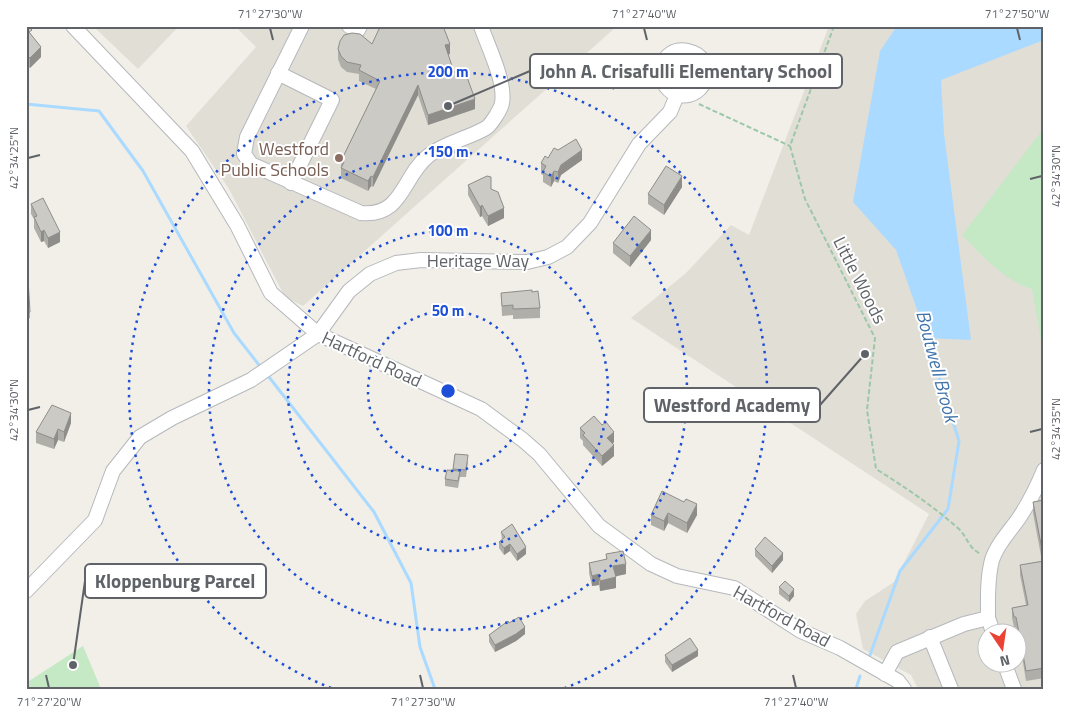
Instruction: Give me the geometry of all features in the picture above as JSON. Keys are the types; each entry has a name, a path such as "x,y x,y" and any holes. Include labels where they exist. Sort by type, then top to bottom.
{"street":[{"name":"Hartford Road","path":"73,26 192,152 237,225 270,293 318,334 481,409 539,454 573,499 599,526 651,564 677,576 734,588 801,631 840,648 898,681 904,689"},
{"path":"302,26 247,137 244,154 251,164 361,213 372,214 391,205 403,192 415,170 437,149 488,127 502,104 502,86 481,26"},
{"path":"349,26 358,30 360,26"},
{"path":"278,73 332,100 297,185"},
{"name":"Heritage Way","path":"26,592 95,520 113,471 140,437 172,418 251,380 318,334 349,291 370,274 382,268 396,263 421,260 516,264 538,260 567,247 590,223 639,144 670,112 679,96"},
{"path":"989,622 988,586 992,559 1003,538 1019,518 1038,486 1044,470"},
{"path":"885,674 897,652 930,636 988,618"},
{"path":"930,636 951,689"},
{"path":"1008,672 1014,689"}],"path":[{"path":"679,96 790,146 834,26"},
{"name":"Little Woods","path":"790,146 805,199 875,338 867,410 876,469 922,499 961,530 972,550 992,559"}],"shaded area":[{"path":"93,26 179,26 138,69"},
{"name":"Westford Public Schools","path":"235,26 617,26 303,306 285,297 229,189 186,126 256,47"},
{"path":"829,26 1044,26 1044,689 918,689 911,675 863,649 856,614 865,601 894,582 929,514 631,318 686,273 731,225 749,235"}],"green space":[{"path":"1044,128 1044,358 1032,289 1012,280 986,259 962,235"},
{"path":"83,646 101,689 26,689 26,683"}],"water":[{"path":"897,26 1044,26 1044,40 941,80 944,134 971,340 927,338 896,250 853,202 880,51"}],"building":[{"path":"26,26 32,30 29,32 41,47 30,58 26,55"},
{"path":"387,26 443,26 450,44 445,45 454,72 464,69 475,99 428,115 418,85 373,177 371,176 368,181 341,168 344,162 341,161 380,81 359,70 361,65 347,62 341,56 338,49 344,35 360,34 372,44 379,29"},
{"path":"630,53 638,64 613,83 602,68 613,61 615,64"},
{"path":"576,139 582,150 561,165 558,172 554,171 551,177 543,172 546,166 541,163 545,156 548,158 554,148 558,150"},
{"path":"666,166 682,176 664,205 648,194"},
{"path":"487,176 491,177 491,189 498,192 504,208 488,216 482,205 480,207 468,185"},
{"path":"43,198 60,232 48,238 44,230 41,232 34,217 37,216 31,204"},
{"path":"634,216 651,230 630,256 613,243"},
{"path":"26,279 28,279 30,312 26,312"},
{"path":"532,290 532,292 538,291 540,308 513,309 513,305 502,306 501,293"},
{"path":"52,405 71,413 64,432 58,429 54,439 36,432"},
{"path":"594,416 602,425 606,422 614,432 607,438 614,445 602,456 583,435 585,433 580,428"},
{"path":"455,454 468,455 466,470 453,469"},
{"path":"447,470 460,471 458,481 445,479"},
{"path":"662,491 684,502 686,499 697,504 687,523 668,513 664,521 651,515"},
{"path":"1044,500 1044,560 1033,502"},
{"path":"512,524 526,547 517,554 510,544 504,548 499,542 505,537 501,532"},
{"path":"765,537 783,553 772,566 755,549"},
{"path":"623,551 626,564 613,566 616,577 600,581 599,574 592,576 589,563 607,559 606,554"},
{"path":"1044,561 1044,668 1028,671 1028,622 1017,622 1012,608 1028,605 1020,565"},
{"path":"785,581 794,589 789,596 779,587"},
{"path":"519,617 525,627 495,645 489,635 508,621 509,623"},
{"path":"690,638 698,650 672,665 665,655"}],"waterway":[{"path":"26,104 99,111 143,171 234,333 259,365"},
{"name":"Boutwell Brook","path":"870,655 900,571 948,509 959,441 926,335"},
{"path":"269,377 374,512 411,583 420,647 435,689"},
{"name":"Boutwell Brook","path":"856,689 860,676"}],"place":[{"name":"John A. Crisafulli Elementary School","path":"448,106"},
{"name":"Westford Public Schools","path":"339,158"},
{"name":"Westford Academy","path":"865,354"},
{"name":"Kloppenburg Parcel","path":"73,665"}]}
